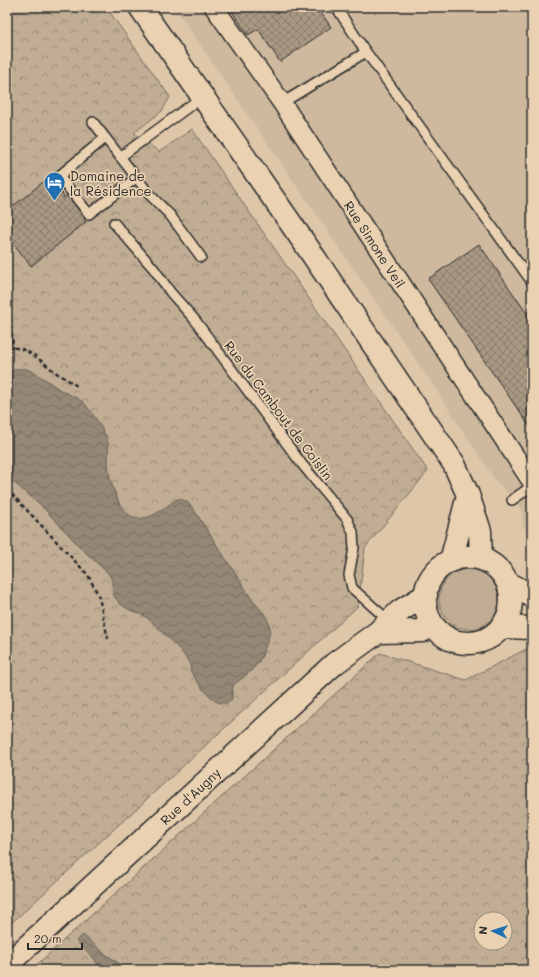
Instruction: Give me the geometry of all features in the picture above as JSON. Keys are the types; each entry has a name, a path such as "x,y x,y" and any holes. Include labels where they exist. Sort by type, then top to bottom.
{"main road":[{"path":"140,7 308,248 454,464 468,495 480,531 481,559"},
{"path":"451,561 468,495"},
{"path":"468,557 481,559 492,564 502,572 508,583 512,596 511,608 506,622 498,633 485,641 471,644 456,642 444,636 433,626 427,613 425,600 427,586 434,574 443,565 455,559 468,557"},
{"path":"508,583 532,596"},
{"name":"Rue d'Augny","path":"7,965 334,664 383,627 400,611 426,595"},
{"path":"383,627 422,631 433,626"},
{"path":"502,627 532,628"}],"street":[{"name":"Rue Simone Veil","path":"214,7 282,103 532,482"}],"lane":[{"path":"336,7 366,52 532,282"},
{"path":"282,103 366,52"},
{"path":"120,157 202,97"},
{"path":"93,122 150,195 170,215 201,258"},
{"path":"106,138 59,176 89,214 136,178"},
{"name":"Rue du Cambout de Coislin","path":"114,223 154,269 171,293 195,320 301,463 347,519 353,532 354,548 349,575 352,588 383,627"},
{"path":"512,500 532,486"}],"path":[{"path":"7,306 10,314 13,348"},
{"path":"7,348 22,349 31,353 58,374 77,386"},
{"path":"7,489 88,575 99,597 108,639"}],"shaded area":[{"path":"174,7 532,7 532,539 523,526 521,509 495,480 435,388"}],"green space":[{"path":"7,7 106,7 170,97 162,111 134,133 159,152 192,129 428,471 365,548 358,606 7,927 7,477 40,504 82,549 109,574 112,580 112,585 128,609 145,616 182,652 190,664 191,672 231,701 233,685 253,669 262,656 265,615 253,601 194,510 176,500 151,517 142,519 132,517 120,505 110,480 108,444 102,429 62,391 43,378 8,374 7,376"},
{"path":"463,569 475,569 486,574 494,582 499,593 497,611 486,624 475,629 463,629 452,624 444,616 439,605 439,593 444,582 452,574"},
{"path":"532,646 532,970 31,970 380,653 466,680"}],"water":[{"path":"15,369 26,369 31,371 58,389 85,404 106,438 108,445 108,468 115,496 126,513 137,518 148,517 180,499 190,505 253,601 265,615 270,626 270,631 264,650 258,662 233,685 231,701 221,703 215,701 202,688 191,672 190,664 182,652 145,616 120,604 114,596 112,580 109,574 82,549 40,504 7,477 7,376"},
{"path":"83,935 126,970 101,970 93,957 76,941"}],"building":[{"path":"229,7 317,7 331,27 280,62 258,29 248,35"},
{"path":"52,175 64,198 67,195 84,217 86,222 31,266 7,235 7,211"},
{"path":"479,244 532,321 532,430 428,279"}],"place":[{"name":"Domaine de la Résidence","path":"54,202"}]}
